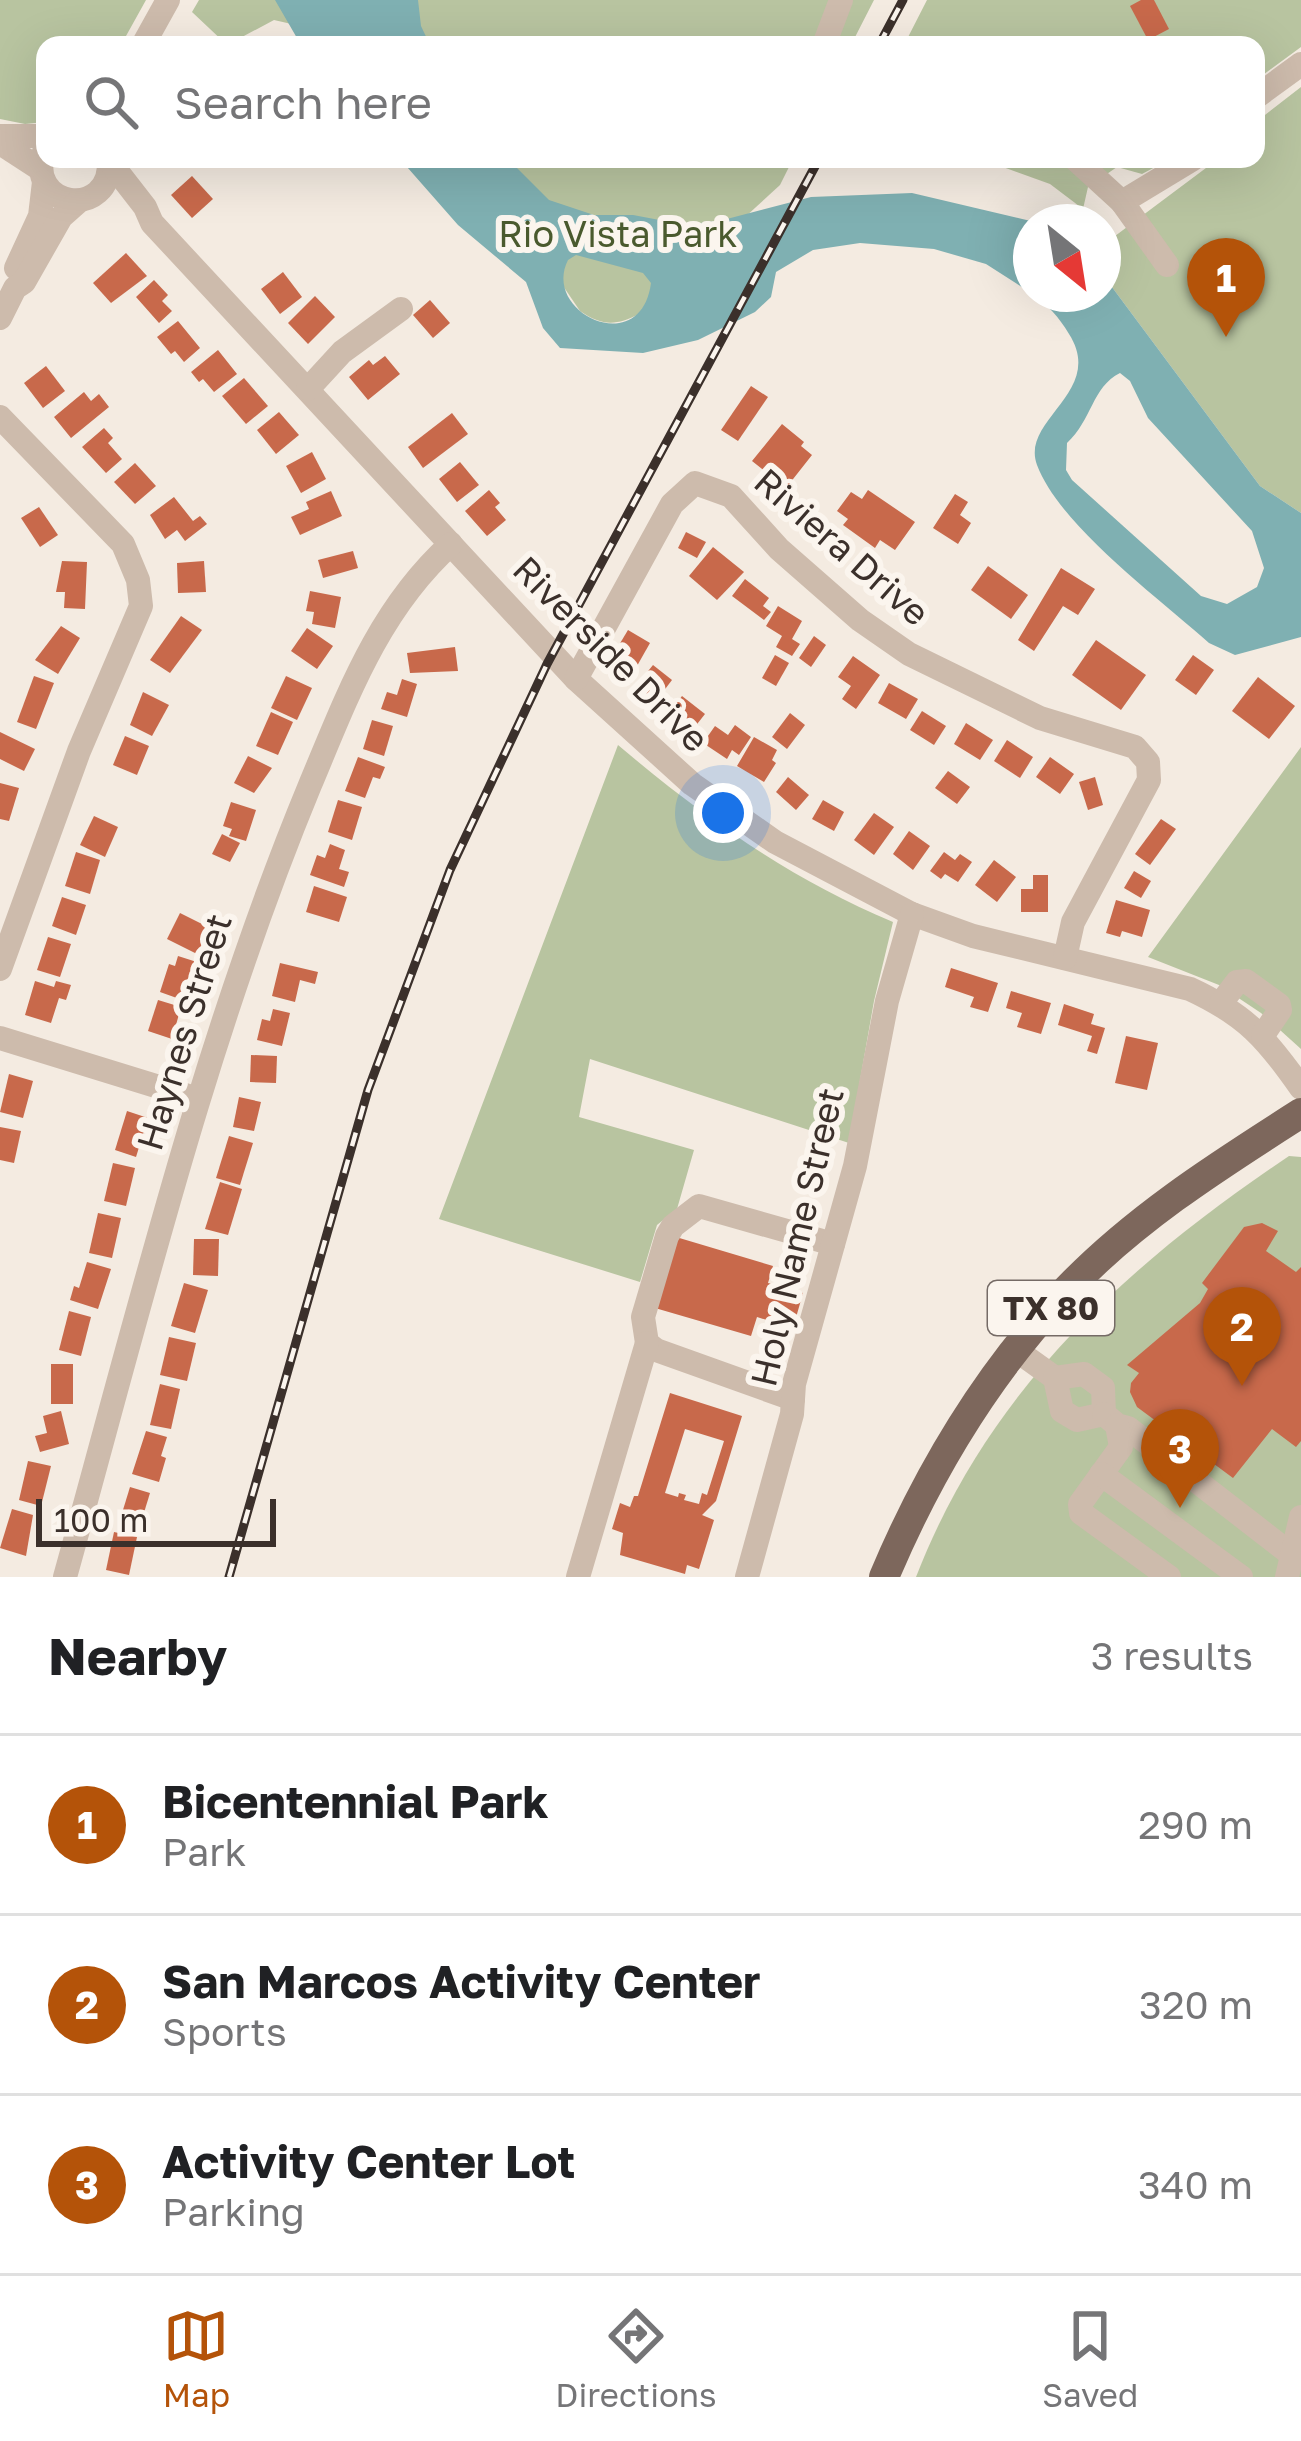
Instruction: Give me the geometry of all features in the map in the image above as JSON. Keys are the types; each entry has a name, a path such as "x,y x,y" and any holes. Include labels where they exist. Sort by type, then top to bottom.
{"main road":[{"name":"TX 80","path":"884,1577 933,1472 969,1413 1059,1298 1113,1247 1184,1191 1301,1113"}],"street":[{"path":"148,36 169,0"},
{"path":"827,36 841,0"},
{"path":"1265,90 1301,64"},
{"path":"0,140 36,137"},
{"path":"0,140 36,163"},
{"path":"15,288 12,277 40,216 43,168"},
{"name":"Riverside Drive","path":"44,168 59,197 124,206 152,223 576,679 692,784 775,842 912,914 973,936 1190,989 1221,1004 1263,1035 1301,1088"},
{"path":"0,318 61,217 106,182 109,168"},
{"name":"Riverside Drive","path":"115,168 152,223"},
{"path":"1086,168 1122,202 1167,266"},
{"path":"1122,202 1178,168"},
{"path":"308,389 342,352 401,309"},
{"path":"0,417 123,544 138,580 141,606 79,751 0,969"},
{"name":"Riviera Drive","path":"576,679 672,504 695,483 731,496 779,549 860,620 909,654 1040,718 1135,747 1148,762 1149,780 1073,922 1065,958"},
{"name":"Haynes Street","path":"65,1577 198,1099 259,914 364,658 404,593 451,544"},
{"name":"Holy Name Street","path":"747,1577 855,1166 887,1001 912,914"},
{"path":"0,1038 198,1099"},
{"path":"578,1577 646,1343 643,1316 673,1226 699,1206 833,1244"},
{"path":"646,1343 793,1399"},
{"path":"1016,1350 1055,1378 1092,1376 1103,1388 1120,1447 1080,1504 1081,1513 1169,1577"},
{"path":"1055,1378 1059,1404 1067,1416 1110,1420 1128,1427 1290,1566 1301,1517"},
{"path":"1101,1474 1241,1577"}],"green space":[{"path":"0,0 146,0 126,36 36,36 36,123 0,119"},
{"path":"199,0 874,0 856,36 344,36 274,20 244,36 217,36 192,12"},
{"path":"927,0 1301,0 1301,47 1265,73 1265,36 909,36"},
{"path":"1301,87 1301,513 1260,486 1121,299 1121,232 1206,168 1265,168 1265,115"},
{"name":"Rio Vista Park","path":"483,168 788,168 780,185 639,314 609,323 580,311"},
{"path":"1006,168 1116,168 1088,187 1084,204 1076,204 1050,184"},
{"path":"1121,168 1153,168 1142,174"},
{"path":"618,745 749,844 893,922 849,1143 590,1059 579,1117 694,1150 677,1209 657,1225 640,1282 439,1219"},
{"path":"1301,747 1301,1049 1261,1013 1219,985 1148,957"},
{"path":"1289,1156 1301,1157 1301,1577 916,1577 946,1509 982,1447 1069,1337 1172,1242"}],"water":[{"path":"275,0 418,0 426,36 296,36"},
{"path":"408,168 517,168 549,200 594,215 633,215 686,225 811,197 912,193 1013,217 1013,281 986,264 934,249 860,243 813,250 776,272 771,297 755,312 698,340 643,353 560,348 543,328 526,282 458,225","holes":["576,255 643,273 651,283 643,306 630,319 613,324 580,311 568,297 563,279 568,260"]},
{"path":"1121,299 1260,486 1301,513 1301,637 1235,655 1209,643 1113,560 1067,512 1037,465 1035,449 1077,372 1078,354 1052,312 1121,312","holes":["1120,373 1130,381 1148,418 1252,531 1264,568 1257,587 1227,604 1201,596 1066,470 1067,443 1103,387"]}],"building":[{"path":"1154,0 1169,29 1146,36 1130,6"},
{"path":"192,176 213,199 192,218 171,195"},
{"path":"126,253 147,276 111,303 93,283"},
{"path":"283,272 302,297 280,314 261,289"},
{"path":"154,280 168,295 162,301 172,311 159,323 136,297"},
{"path":"315,296 335,317 308,344 288,323"},
{"path":"430,300 450,323 433,338 413,315"},
{"path":"178,321 200,348 184,362 157,337"},
{"path":"218,350 237,374 214,392 191,372"},
{"path":"385,356 400,374 368,400 349,377 369,360 373,365"},
{"path":"46,366 65,391 43,408 24,383"},
{"path":"244,378 268,406 246,424 222,396"},
{"path":"751,386 768,397 738,441 721,430"},
{"path":"84,392 91,401 99,394 109,407 71,438 54,417"},
{"path":"279,412 299,435 276,454 257,430"},
{"path":"452,413 468,434 423,468 408,447"},
{"path":"782,424 812,455 786,488 752,461"},
{"path":"104,428 113,438 108,443 122,459 106,473 82,447"},
{"path":"312,452 326,479 301,493 286,466"},
{"path":"460,462 479,485 457,502 439,479"},
{"path":"135,463 156,486 135,504 114,482"},
{"path":"489,490 506,520 487,536 465,511"},
{"path":"868,490 915,522 895,550 880,540 875,548 843,525 848,519 837,511 851,492 862,499"},
{"path":"331,491 342,516 300,535 291,517 309,509 306,502"},
{"path":"955,494 968,502 960,515 971,523 958,544 933,528"},
{"path":"174,497 193,521 200,516 207,524 185,541 177,530 165,539 150,515"},
{"path":"39,507 58,535 40,547 21,518"},
{"path":"686,532 706,542 697,558 678,548"},
{"path":"713,547 744,572 717,600 689,576"},
{"path":"353,551 358,568 323,578 318,560"},
{"path":"62,561 87,562 85,609 64,608 65,592 56,592"},
{"path":"204,561 206,592 178,593 177,563"},
{"path":"988,566 1028,595 1011,619 971,590"},
{"path":"1061,568 1095,589 1078,615 1063,606 1034,651 1018,640"},
{"path":"745,579 769,598 763,606 771,612 764,620 732,596"},
{"path":"310,591 341,597 335,628 312,624 314,612 306,611"},
{"path":"778,606 802,621 792,639 800,644 792,656 776,647 782,636 766,626"},
{"path":"181,616 202,630 170,673 150,660"},
{"path":"61,626 80,638 58,674 35,660"},
{"path":"307,628 333,646 317,669 291,651"},
{"path":"628,630 650,643 633,673 610,660"},
{"path":"814,636 826,645 811,667 799,658"},
{"path":"1096,640 1146,675 1121,710 1072,675"},
{"path":"455,647 458,671 410,673 407,653"},
{"path":"775,655 789,663 776,686 762,678"},
{"path":"1193,655 1214,670 1196,695 1175,680"},
{"path":"853,656 880,675 856,709 842,699 851,686 838,677"},
{"path":"653,665 672,680 656,701 636,686"},
{"path":"34,676 54,683 36,729 17,722"},
{"path":"286,676 312,688 297,720 271,708"},
{"path":"1258,677 1295,706 1269,739 1232,711"},
{"path":"402,679 417,684 407,717 381,709 387,692 397,695"},
{"path":"889,683 918,699 906,719 878,703"},
{"path":"143,692 169,705 152,736 130,725"},
{"path":"682,696 705,714 694,728 671,711"},
{"path":"922,711 946,726 934,745 910,730"},
{"path":"271,712 293,722 278,755 256,746"},
{"path":"790,713 805,725 787,749 772,737"},
{"path":"372,720 393,726 384,756 363,749"},
{"path":"966,723 993,740 980,760 954,744"},
{"path":"735,725 751,737 739,755 732,750 727,759 703,743 715,726 728,735"},
{"path":"0,732 35,749 24,771 0,759"},
{"path":"125,736 149,746 137,775 113,765"},
{"path":"754,737 777,750 772,760 776,763 764,782 737,766"},
{"path":"1007,740 1033,757 1020,778 994,761"},
{"path":"248,756 272,768 254,793 234,783"},
{"path":"358,757 385,767 380,779 373,777 365,798 345,791"},
{"path":"1050,757 1074,774 1060,794 1036,777"},
{"path":"948,771 970,787 957,804 935,788"},
{"path":"788,777 809,795 796,810 776,792"},
{"path":"1095,777 1103,805 1088,810 1079,782"},
{"path":"0,783 19,788 9,821 0,819"},
{"path":"338,800 362,807 352,840 328,832"},
{"path":"823,800 844,812 834,831 812,819"},
{"path":"231,802 256,810 246,841 229,836 232,829 223,826"},
{"path":"874,813 894,827 874,855 854,840"},
{"path":"94,816 118,827 105,857 80,845"},
{"path":"1161,819 1176,829 1150,865 1135,854"},
{"path":"909,831 930,846 913,870 893,854"},
{"path":"222,834 240,843 230,862 212,854"},
{"path":"330,844 345,850 339,869 349,872 344,887 310,875 317,855 325,858"},
{"path":"76,852 100,860 90,894 65,886"},
{"path":"944,852 955,860 960,854 972,862 958,882 930,871"},
{"path":"994,860 1016,877 997,902 975,885"},
{"path":"1134,871 1151,881 1141,898 1124,888"},
{"path":"1033,875 1048,875 1048,912 1021,912 1021,889 1033,889"},
{"path":"314,886 347,897 339,922 306,912"},
{"path":"62,897 86,905 76,935 52,926"},
{"path":"1116,900 1150,910 1142,937 1122,931 1120,937 1106,933"},
{"path":"180,913 210,928 197,954 167,939"},
{"path":"48,937 71,944 60,977 37,970"},
{"path":"178,956 200,963 188,1002 160,992 169,964 175,966"},
{"path":"280,963 318,972 315,984 300,980 295,1002 272,996"},
{"path":"951,968 998,983 988,1012 970,1007 974,997 945,987"},
{"path":"35,981 54,987 56,981 71,985 66,1000 59,998 51,1023 25,1015"},
{"path":"1011,991 1051,1003 1041,1034 1017,1027 1022,1013 1006,1008"},
{"path":"158,1000 181,1007 172,1039 148,1031"},
{"path":"1064,1004 1094,1014 1091,1024 1105,1028 1097,1054 1087,1051 1092,1036 1058,1025"},
{"path":"273,1009 290,1013 282,1046 257,1040 262,1019 270,1021"},
{"path":"1126,1036 1158,1043 1147,1090 1115,1083"},
{"path":"251,1055 277,1056 276,1083 250,1082"},
{"path":"9,1074 33,1081 23,1118 0,1112"},
{"path":"239,1097 261,1102 254,1131 233,1127"},
{"path":"127,1111 148,1118 136,1157 115,1150"},
{"path":"0,1127 21,1131 14,1163 0,1160"},
{"path":"229,1136 253,1143 240,1185 216,1178"},
{"path":"113,1163 135,1168 126,1206 104,1201"},
{"path":"220,1182 242,1189 228,1235 205,1229"},
{"path":"98,1213 121,1218 112,1258 89,1253"},
{"path":"1262,1223 1278,1231 1266,1251 1296,1272 1301,1267 1301,1441 1296,1447 1272,1429 1233,1478 1137,1407 1130,1392 1139,1373 1127,1365 1200,1303 1208,1289 1202,1283 1244,1227"},
{"path":"676,1237 773,1266 768,1283 803,1293 793,1328 757,1317 751,1336 655,1308"},
{"path":"194,1239 219,1239 218,1276 193,1275"},
{"path":"87,1262 111,1269 98,1309 70,1300"},
{"path":"184,1283 208,1290 195,1333 171,1326"},
{"path":"69,1311 91,1317 81,1356 59,1350"},
{"path":"169,1337 196,1343 187,1381 160,1375"},
{"path":"51,1364 73,1364 73,1404 51,1404"},
{"path":"160,1384 180,1389 171,1429 150,1425"},
{"path":"670,1393 742,1416 716,1501 702,1515 714,1520 699,1569 687,1565 685,1574 620,1555 623,1533 612,1529 620,1503 630,1507 638,1496","holes":["685,1429 724,1441 707,1495 702,1493 699,1504 684,1500 686,1495 665,1493"]},
{"path":"61,1411 69,1444 40,1452 35,1436 47,1433 43,1416"},
{"path":"146,1431 167,1437 159,1482 132,1474"},
{"path":"28,1461 51,1466 41,1506 19,1500"},
{"path":"130,1487 150,1493 139,1529 119,1523"},
{"path":"12,1509 33,1515 26,1556 0,1548"},
{"path":"114,1532 137,1537 129,1575 106,1570"}],"railway":[{"path":"884,36 903,0"},
{"path":"229,1577 368,1090 450,870 547,664 814,168"}],"place":[{"name":"Bicentennial Park","path":"1226,337"},
{"name":"San Marcos Activity Center","path":"1242,1386"},
{"name":"Activity Center Lot","path":"1180,1508"}]}
